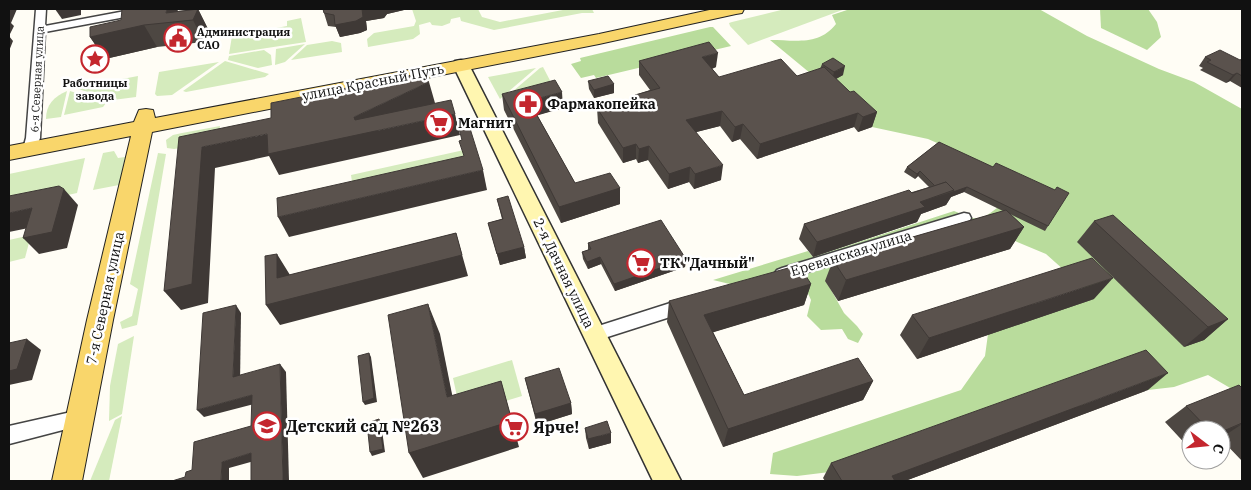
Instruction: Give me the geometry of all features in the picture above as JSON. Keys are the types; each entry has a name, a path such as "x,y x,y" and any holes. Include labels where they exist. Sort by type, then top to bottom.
{"main road":[{"name":"улица Красный Путь","path":"9,153 32,143 704,11 736,9"},
{"name":"улица Красный Путь","path":"144,121 461,65 704,11"},
{"name":"7-я Северная улица","path":"67,481 144,121"},
{"name":"улица Красный Путь","path":"9,142 32,143"}],"street":[{"name":"6-я Северная улица","path":"32,143 41,9"},
{"path":"40,30 152,9"},
{"name":"2-я Дачная улица","path":"461,65 667,481"},
{"name":"Ереванская улица","path":"764,280 964,218"},
{"path":"594,334 700,301"},
{"path":"9,435 80,418"}],"green space":[{"path":"412,9 478,9 482,17 500,22 568,9 592,9 594,13 582,13 494,30 461,21 460,17 451,19 450,23 442,26 432,25 430,22 419,25 420,34 413,39 368,47 367,39 374,33 414,26 416,21"},
{"path":"785,9 845,9 748,45 729,23"},
{"path":"850,9 1039,9 1087,36 1159,69 1194,82 1242,109 1242,397 1208,375 1174,387 1148,390 1127,367 846,470 797,476 770,474 773,453 961,390 985,356 988,334 1093,299 1046,254 1015,241 826,281 844,313 863,334 858,343 848,339 842,329 821,330 807,316 811,300 801,278 734,285 713,280 808,251 813,257 954,211 972,218 981,218 997,208 994,168 928,139 872,127 850,106 770,40 797,41 822,36 836,24 832,15"},
{"path":"1100,9 1148,9 1157,22 1161,37 1147,50 1101,28"},
{"path":"301,18 306,42 229,54 232,36 287,26 287,21"},
{"path":"713,27 731,46 596,78 594,75 581,78 571,64 581,61 580,58"},
{"path":"332,41 341,43 342,52 291,60 307,45"},
{"path":"305,44 285,62 275,65 276,49"},
{"path":"264,50 271,55 272,65 258,68 228,60 229,56"},
{"path":"225,61 269,74 265,77 183,91"},
{"path":"219,62 172,95 157,96 155,94 159,72"},
{"path":"543,67 556,92 505,98 540,68"},
{"path":"536,68 500,99 488,77"},
{"path":"138,76 136,97 113,100 75,88"},
{"path":"67,91 61,117 46,119 49,105 58,96"},
{"path":"70,91 106,103 103,107 64,115"},
{"path":"220,126 218,142 174,149 167,148 166,140 173,135"},
{"path":"464,150 467,160 353,188 351,175"},
{"path":"114,151 118,158 125,157 119,185 93,190 103,153"},
{"path":"158,153 166,154 137,325 122,329 120,322 132,316 138,289 130,284"},
{"path":"85,158 77,193 9,208 9,174"},
{"path":"31,235 25,258 9,262 9,240"},
{"path":"134,336 122,414 109,421 110,386 118,344"},
{"path":"512,360 522,396 461,415 453,378"},
{"path":"122,416 109,481 90,481 115,420"}],"building":[{"path":"122,9 167,9 166,13 198,9 193,20 144,25 90,37 90,27 121,20"},
{"path":"323,9 362,9 363,17 356,21 335,25 334,15 324,13"},
{"path":"709,42 718,53 702,57 719,77 781,59 797,76 824,67 850,92 854,91 877,112 863,117 858,113 760,144 743,124 735,127 722,111 686,120 723,165 695,174 690,167 669,174 649,146 639,149 636,144 623,148 597,108 637,98 635,95 660,88 639,61"},
{"path":"1220,50 1240,60 1242,59 1242,76 1237,73 1233,75 1207,62 1211,60 1205,57"},
{"path":"833,58 845,66 834,72 822,64"},
{"path":"412,75 429,82 354,117 355,120 451,100 455,114 268,154 267,134 202,147 192,284 164,291 179,137 271,118 271,103"},
{"path":"608,76 614,84 594,90 588,81"},
{"path":"555,80 562,92 529,101 575,183 610,173 620,188 559,207 502,94"},
{"path":"468,122 483,170 278,217 277,198 464,156 459,141 462,140 458,125"},
{"path":"939,142 993,167 996,163 1055,190 1057,187 1069,193 1048,226 967,187 953,192 954,190 946,182 935,186 920,171 917,174 907,167"},
{"path":"946,182 954,190 920,202 925,207 817,242 804,224 909,190 912,193"},
{"path":"59,186 64,189 52,232 23,238 32,208 9,213 9,196"},
{"path":"508,196 524,247 497,254 488,223 503,219 497,199"},
{"path":"1006,210 1024,227 846,280 833,260"},
{"path":"1113,215 1228,319 1208,327 1094,221"},
{"path":"661,220 686,259 614,284 600,257 587,262 582,252 591,249 588,243"},
{"path":"456,233 462,255 266,305 265,256 277,254 277,278"},
{"path":"1092,258 1113,278 929,338 912,315"},
{"path":"799,265 811,284 704,315 744,395 858,358 873,381 728,429 669,301"},
{"path":"428,304 447,397 501,381 512,421 409,453 388,315"},
{"path":"236,305 233,377 280,364 283,481 251,481 251,453 222,462 221,481 172,481 185,477 186,472 192,470 194,442 251,426 252,395 197,410 203,313"},
{"path":"27,339 17,369 9,371 9,343"},
{"path":"1146,350 1168,373 892,476 895,481 842,481 831,463"},
{"path":"369,353 374,398 363,402 358,356"},
{"path":"559,368 571,403 535,414 525,378"},
{"path":"1239,385 1242,388 1242,423 1231,428 1231,420 1199,420 1186,406"},
{"path":"379,419 383,449 370,452 367,423"},
{"path":"607,421 611,433 588,439 585,428"}],"place":[{"name":"Администрация САО","path":"178,38"},
{"name":"Работницы завода","path":"95,59"},
{"name":"Фармакопейка","path":"528,104"},
{"name":"Магнит","path":"439,123"},
{"name":"ТК \"Дачный\"","path":"641,263"},
{"name":"Детский сад №263","path":"267,426"},
{"name":"Ярче!","path":"514,427"}]}
